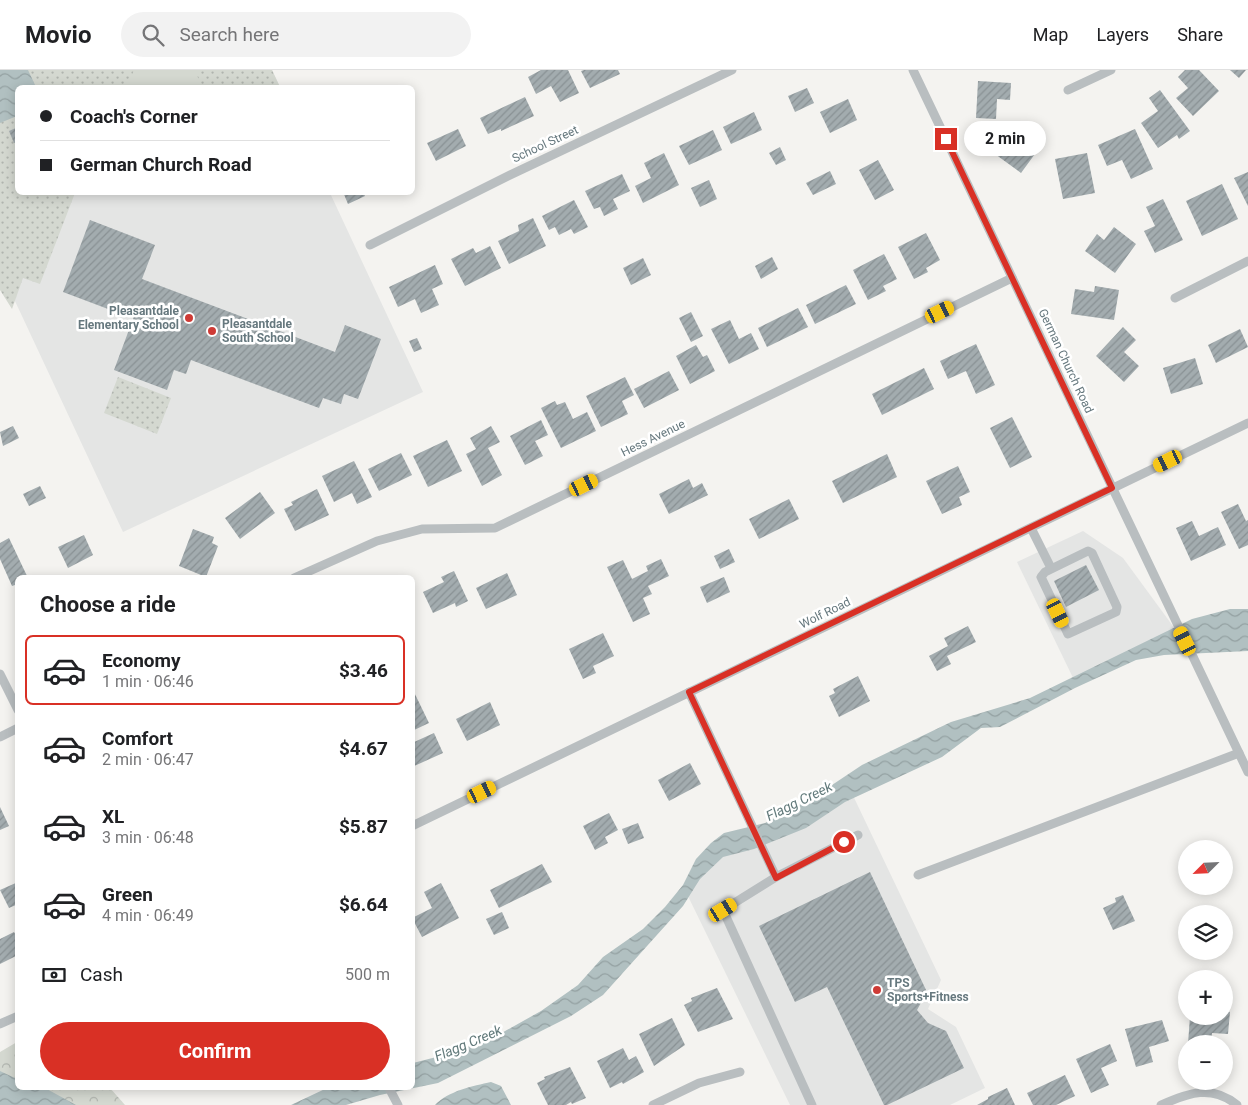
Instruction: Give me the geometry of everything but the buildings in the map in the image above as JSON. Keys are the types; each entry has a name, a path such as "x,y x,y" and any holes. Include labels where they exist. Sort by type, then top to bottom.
{"street":[{"name":"School Street","path":"370,245 508,176 732,70"},
{"name":"German Church Road","path":"913,70 1248,772"},
{"path":"1068,90 1111,70"},
{"path":"1175,298 1248,261"},
{"name":"Hess Avenue","path":"301,575 377,541 422,529 495,528 1012,278"},
{"name":"Wolf Road","path":"415,825 1248,423"},
{"path":"1031,528 1048,570"},
{"path":"1088,551 1092,553 1118,607 1116,612 1068,634 1041,577 1048,570 1088,551"},
{"path":"0,674 15,704"},
{"path":"689,692 776,878"},
{"path":"0,737 15,730"},
{"path":"918,875 1239,752"},
{"path":"812,1105 723,910 776,878 858,835"},
{"path":"0,1024 15,1017"},
{"path":"653,1105 699,1083 740,1072"},
{"path":"390,1090 398,1105"},
{"path":"1161,1105 1185,1094 1200,1091 1224,1097 1237,1105"}],"shaded area":[{"name":"Pleasantdale South School","path":"0,70 272,70 279,85 15,85 15,195 331,195 423,392 123,532 0,269"},
{"path":"1083,531 1123,558 1178,633 1076,684 1017,562"},
{"path":"847,783 941,980 928,1009 956,1027 985,1088 950,1105 790,1105 684,888 750,831 821,798"}],"green space":[{"path":"0,70 272,70 279,85 15,85 15,195 74,195 40,284 23,278 12,309 0,290"},
{"path":"134,70 194,70 202,85 128,85"},
{"path":"118,377 171,398 157,434 104,413"},
{"path":"15,1043 15,1090 112,1090 125,1105 0,1105 0,1052"}],"water":[{"path":"0,70 28,70 35,85 15,85 15,117 0,123"},
{"path":"1230,609 1248,609 1248,651 1164,655 1136,660 1075,688 1000,727 981,728 942,757 845,802 806,828 754,849 723,857 700,879 683,906 603,995 571,1016 438,1083 415,1088 415,1062 452,1053 498,1035 541,1011 578,985 603,957 643,929 665,907 683,885 696,859 711,843 724,833 765,823 814,797 862,765 951,722 1030,698 1192,619"},
{"path":"0,1071 15,1078 15,1090 49,1090 76,1105 0,1105"},
{"path":"491,1082 501,1086 511,1105 435,1105 440,1100 454,1093"},
{"path":"323,1090 404,1090 346,1105 291,1105"}],"place":[{"name":"Pleasantdale Elementary School","path":"189,318"},
{"name":"Pleasantdale South School","path":"212,331"},
{"name":"TPS Sports+Fitness","path":"877,990"}],"route":[{"path":"844,842 776,878 689,692 1112,488 946,139"}],"water label":[{"name":"Flagg Creek","path":"799,801"},
{"name":"Flagg Creek","path":"468,1043"}]}
